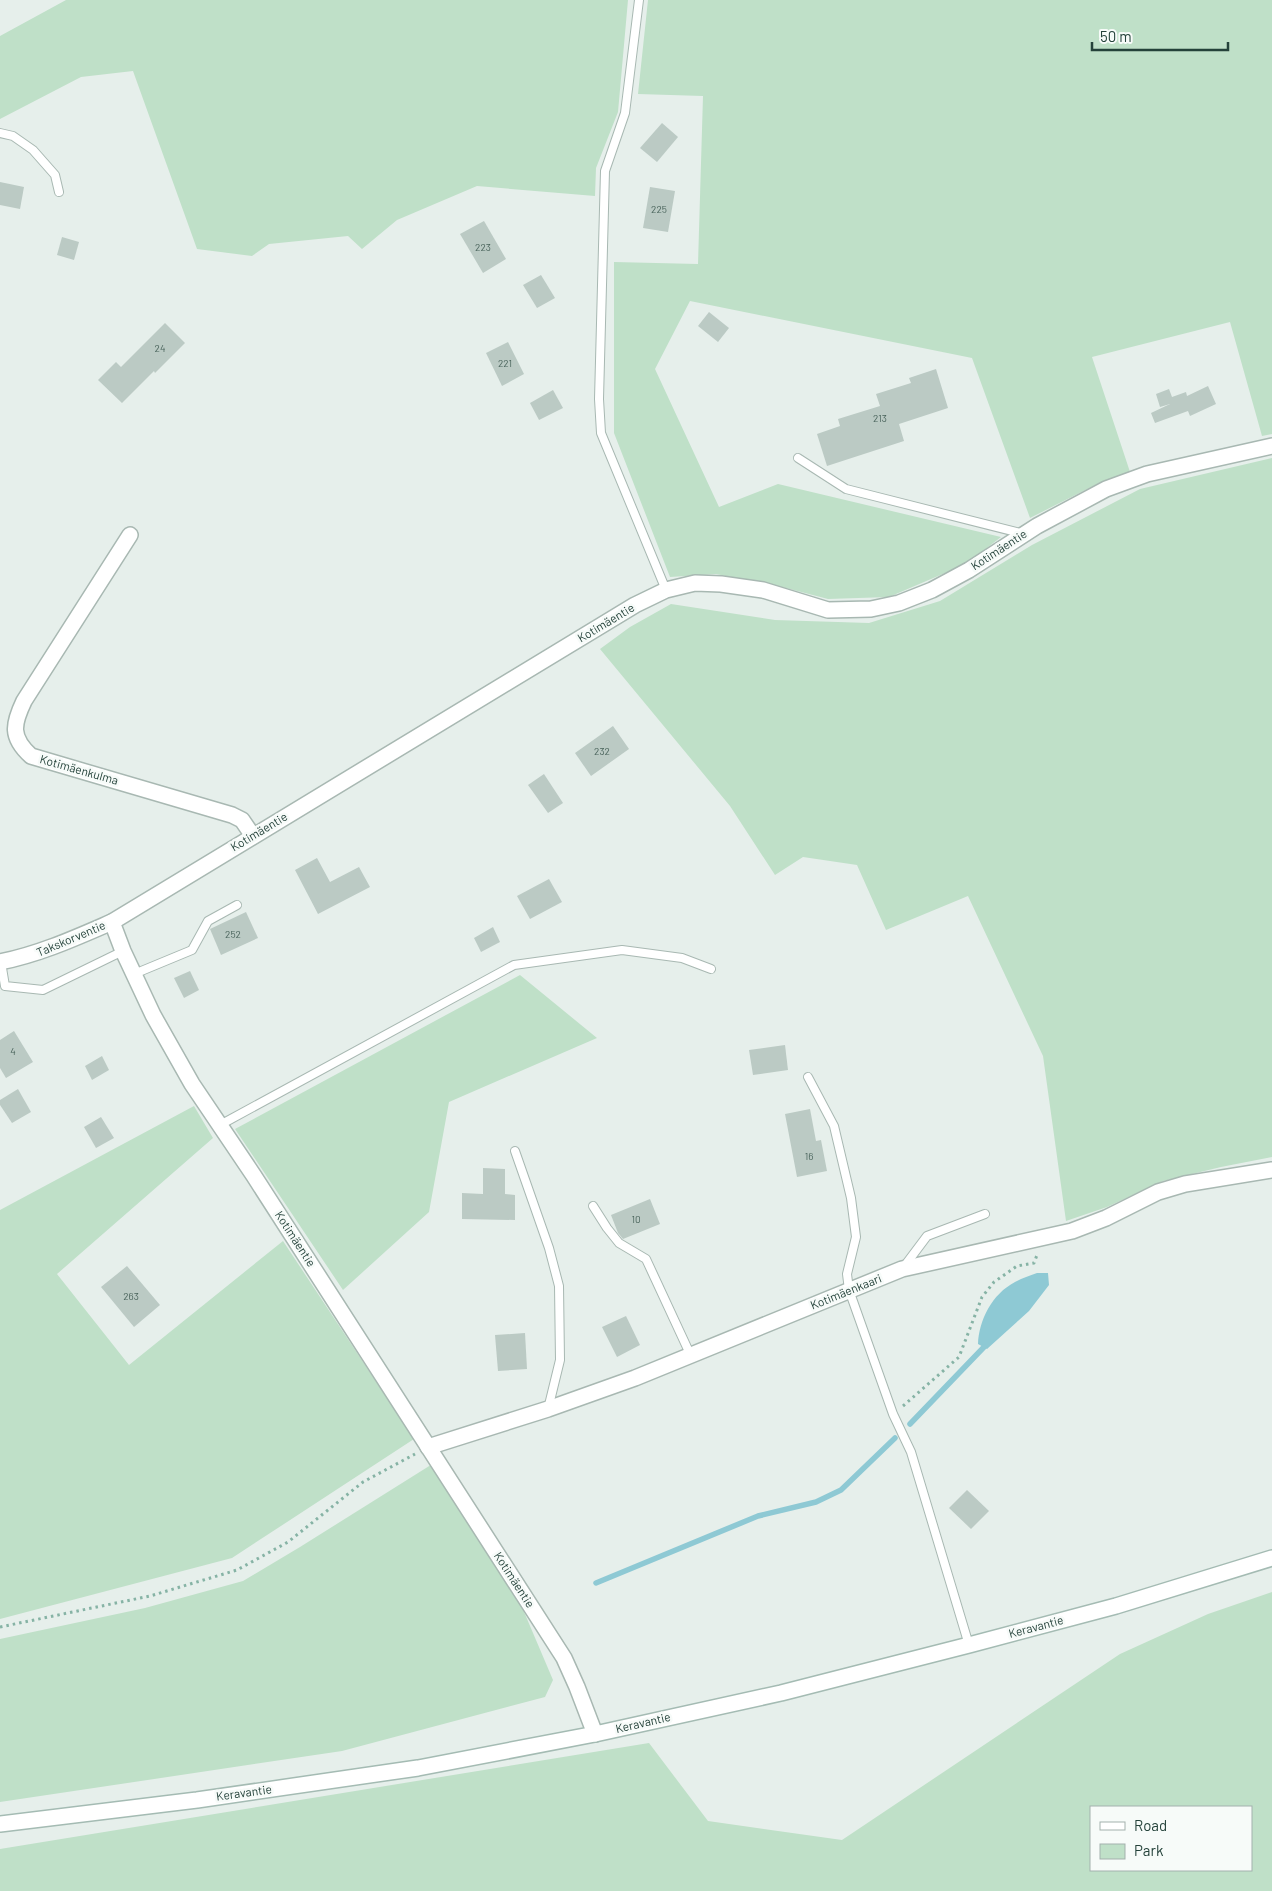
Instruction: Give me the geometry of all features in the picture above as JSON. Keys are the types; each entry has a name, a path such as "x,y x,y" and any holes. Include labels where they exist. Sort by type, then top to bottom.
{"street":[{"name":"Kotimäentie","path":"595,1734 564,1658 192,1084 153,1015 123,951 112,922 635,605 666,590 695,583 721,584 762,590 828,610 871,609 899,603 932,590 969,570 1024,534 1106,489 1147,474 1272,446"},
{"name":"Kotimäenkulma","path":"130,535 24,701 15,719 15,734 22,748 31,756 232,815 242,820 253,836"},
{"name":"Takskorventie","path":"0,962 30,956 59,946 112,922"},
{"name":"Kotimäenkaari","path":"428,1446 548,1409 635,1378 902,1269 1072,1231 1106,1218 1158,1192 1185,1184 1272,1170"},
{"name":"Keravantie","path":"0,1824 197,1800 418,1768 595,1734 781,1693 969,1645 1116,1606 1272,1558"}],"lane":[{"path":"638,0 625,113 605,171 600,433 666,590"},
{"path":"0,133 12,136 32,150 55,175 60,192"},
{"path":"798,458 846,489 1024,534"},
{"path":"134,974 192,950 208,921 237,905"},
{"path":"220,1125 514,965 622,950 682,958 711,969"},
{"path":"0,962 5,986 43,990 123,951"},
{"path":"808,1077 834,1126 851,1198 856,1238 847,1274 849,1290 893,1414 910,1452 969,1645"},
{"path":"515,1151 549,1248 559,1286 560,1360 548,1409"},
{"path":"593,1206 607,1228 620,1243 646,1258 691,1356"},
{"path":"902,1269 927,1236 986,1214"}],"path":[{"path":"893,1414 959,1357 982,1297 994,1282 1008,1271 1016,1266 1034,1263 1040,1246 1047,1237"},
{"path":"0,1627 150,1596 237,1570 288,1542 363,1482 428,1446"}],"green space":[{"path":"66,0 628,0 618,112 596,168 595,196 477,186 397,220 362,249 348,236 269,244 252,256 197,249 133,71 81,77 0,119 0,36"},
{"path":"648,0 1272,0 1272,434 1262,436 1230,322 1092,357 1130,472 1103,481 1030,518 972,358 690,301 655,369 719,507 778,484 1001,537 966,564 889,597 828,599 786,588 716,574 670,577 614,433 614,262 698,264 703,96 638,94"},
{"path":"1272,458 1272,1157 1163,1181 1107,1207 1066,1221 1043,1056 968,896 886,930 857,865 803,857 775,875 730,806 600,649 630,627 671,604 775,620 869,623 940,601 1032,545 1140,489"},
{"path":"520,975 597,1038 449,1102 429,1212 343,1290 235,1129"},
{"path":"194,1106 213,1138 57,1274 129,1365 283,1241 414,1439 232,1558 0,1619 0,1210"},
{"path":"434,1463 516,1593 553,1680 545,1697 342,1751 0,1802 0,1639 145,1608 243,1581"},
{"path":"1272,1592 1272,1891 0,1891 0,1849 649,1743 708,1821 842,1840 1120,1654 1208,1614"}],"water":[{"path":"1037,1273 1048,1273 1049,1285 1029,1311 987,1349 978,1344 984,1317 993,1301 1007,1287 1020,1279"}],"building":[{"path":"662,123 678,137 657,162 640,148"},
{"path":"0,182 24,187 20,209 0,205"},
{"path":"650,187 675,191 668,232 643,228"},
{"path":"484,221 506,259 483,273 460,234"},
{"path":"62,237 79,242 74,260 57,255"},
{"path":"541,275 555,298 537,308 523,285"},
{"path":"709,312 729,328 718,342 698,326"},
{"path":"165,323 185,343 122,403 98,380 116,362 121,367"},
{"path":"508,342 524,374 502,386 486,353"},
{"path":"936,369 948,408 899,424 904,441 827,466 817,434 840,426 838,419 880,406 876,394 911,383 909,378"},
{"path":"1208,386 1216,404 1190,416 1188,411 1155,423 1151,413 1170,404 1160,407 1156,394 1169,389 1172,397 1186,392 1187,396"},
{"path":"553,390 563,408 539,420 530,403"},
{"path":"613,726 629,749 591,776 575,753"},
{"path":"544,774 563,803 548,813 528,785"},
{"path":"317,858 330,882 359,867 370,887 318,914 295,870"},
{"path":"549,879 562,902 530,919 517,896"},
{"path":"246,912 258,938 221,955 210,929"},
{"path":"493,927 500,942 481,952 474,938"},
{"path":"190,971 199,990 184,998 174,978"},
{"path":"14,1031 33,1062 6,1078 0,1068 0,1040"},
{"path":"785,1045 788,1070 753,1075 749,1050"},
{"path":"102,1056 109,1070 92,1080 85,1066"},
{"path":"18,1089 31,1112 12,1123 0,1105 0,1100"},
{"path":"810,1109 816,1141 821,1140 827,1171 797,1177 785,1114"},
{"path":"101,1117 114,1138 96,1148 84,1127"},
{"path":"483,1168 505,1169 505,1194 515,1195 515,1220 462,1219 462,1193 483,1194"},
{"path":"650,1199 660,1224 623,1239 618,1233 611,1215"},
{"path":"127,1266 160,1305 134,1327 101,1287"},
{"path":"626,1316 640,1345 617,1357 602,1327"},
{"path":"525,1333 527,1369 498,1371 495,1335"},
{"path":"967,1490 989,1511 971,1529 949,1508"}],"waterway":[{"path":"910,1424 984,1347"},
{"path":"596,1583 758,1516 816,1502 841,1490 895,1438"}]}
